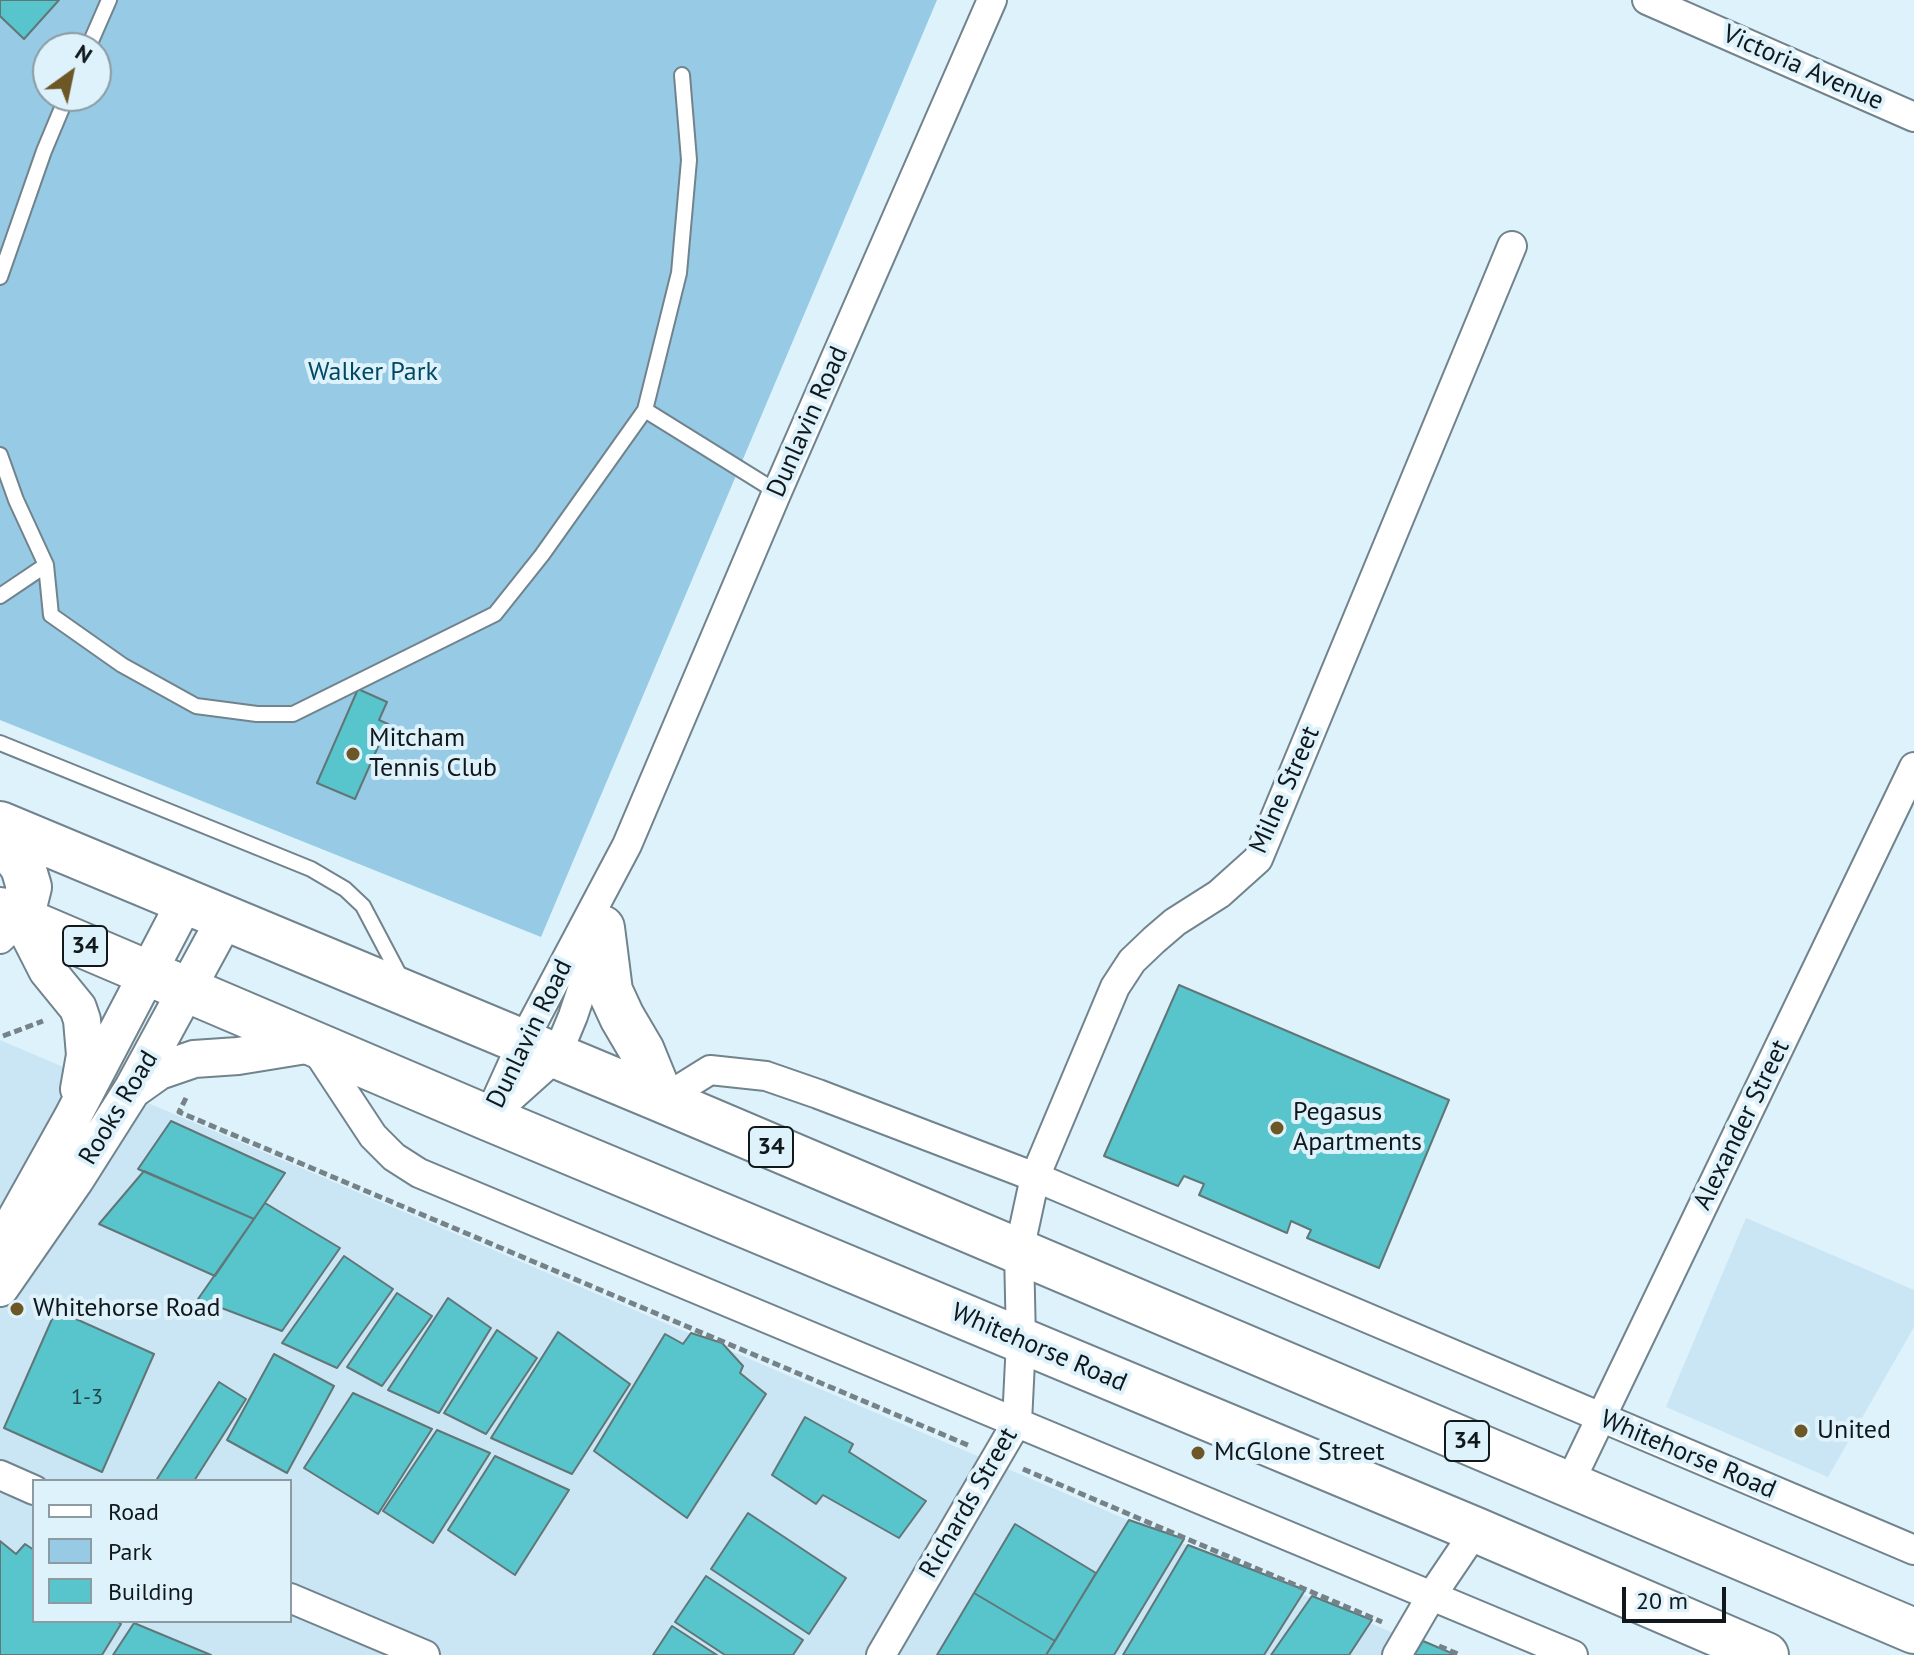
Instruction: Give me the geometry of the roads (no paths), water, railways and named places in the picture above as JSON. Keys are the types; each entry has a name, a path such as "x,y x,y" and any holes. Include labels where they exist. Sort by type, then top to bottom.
{"highway":[{"name":"34","path":"0,824 662,1100 1914,1631"},
{"path":"0,835 23,867 29,887 7,923"},
{"name":"Whitehorse Road","path":"7,923 168,982 1476,1530 1766,1655"},
{"path":"602,928 610,991 642,1051 662,1100"}],"street":[{"name":"Dunlavin Road","path":"539,1050 777,492 992,0"},
{"name":"Victoria Avenue","path":"1647,0 1914,117"},
{"name":"Milne Street","path":"1021,1341 1019,1251 1035,1177 1115,987 1132,961 1175,922 1219,894 1258,859 1512,246"},
{"name":"Alexander Street","path":"1569,1484 1914,767"},
{"name":"Dunlavin Road","path":"488,1118 539,1050 573,1016 627,845"},
{"name":"Rooks Road","path":"0,1288 75,1180 132,1090 168,982 185,902"},
{"name":"Rooks Road","path":"0,1247 72,1118 168,982 225,919"},
{"path":"7,923 78,1008 82,1020 85,1055 72,1118"},
{"path":"132,1090 159,1071 177,1063 312,1044 373,1136 394,1157 419,1173 1573,1655"},
{"name":"Whitehorse Road","path":"662,1100 710,1070 766,1076 1035,1177 1914,1550"},
{"name":"Richards Street","path":"881,1655 1017,1422 1021,1341"},
{"path":"0,1475 32,1489"},
{"path":"1397,1655 1432,1595 1476,1530"},
{"path":"292,1599 425,1655"}],"lane":[{"path":"95,32 109,0"},
{"path":"0,455 16,500 46,565 51,615 122,665 196,706 257,714 293,714 495,614 542,555 645,410 679,273 689,160 682,75"},
{"path":"0,277 60,112"},
{"path":"645,410 777,492"},
{"path":"0,596 46,565"},
{"path":"0,743 311,869 345,889 363,906 412,997"}],"place":[{"name":"Mitcham Tennis Club","path":"353,754"},
{"name":"Pegasus Apartments","path":"1277,1128"},
{"name":"Whitehorse Road","path":"17,1309"},
{"name":"United","path":"1801,1431"},
{"name":"McGlone Street","path":"1198,1453"}],"park label":[{"name":"Walker Park","path":"373,373"}]}
